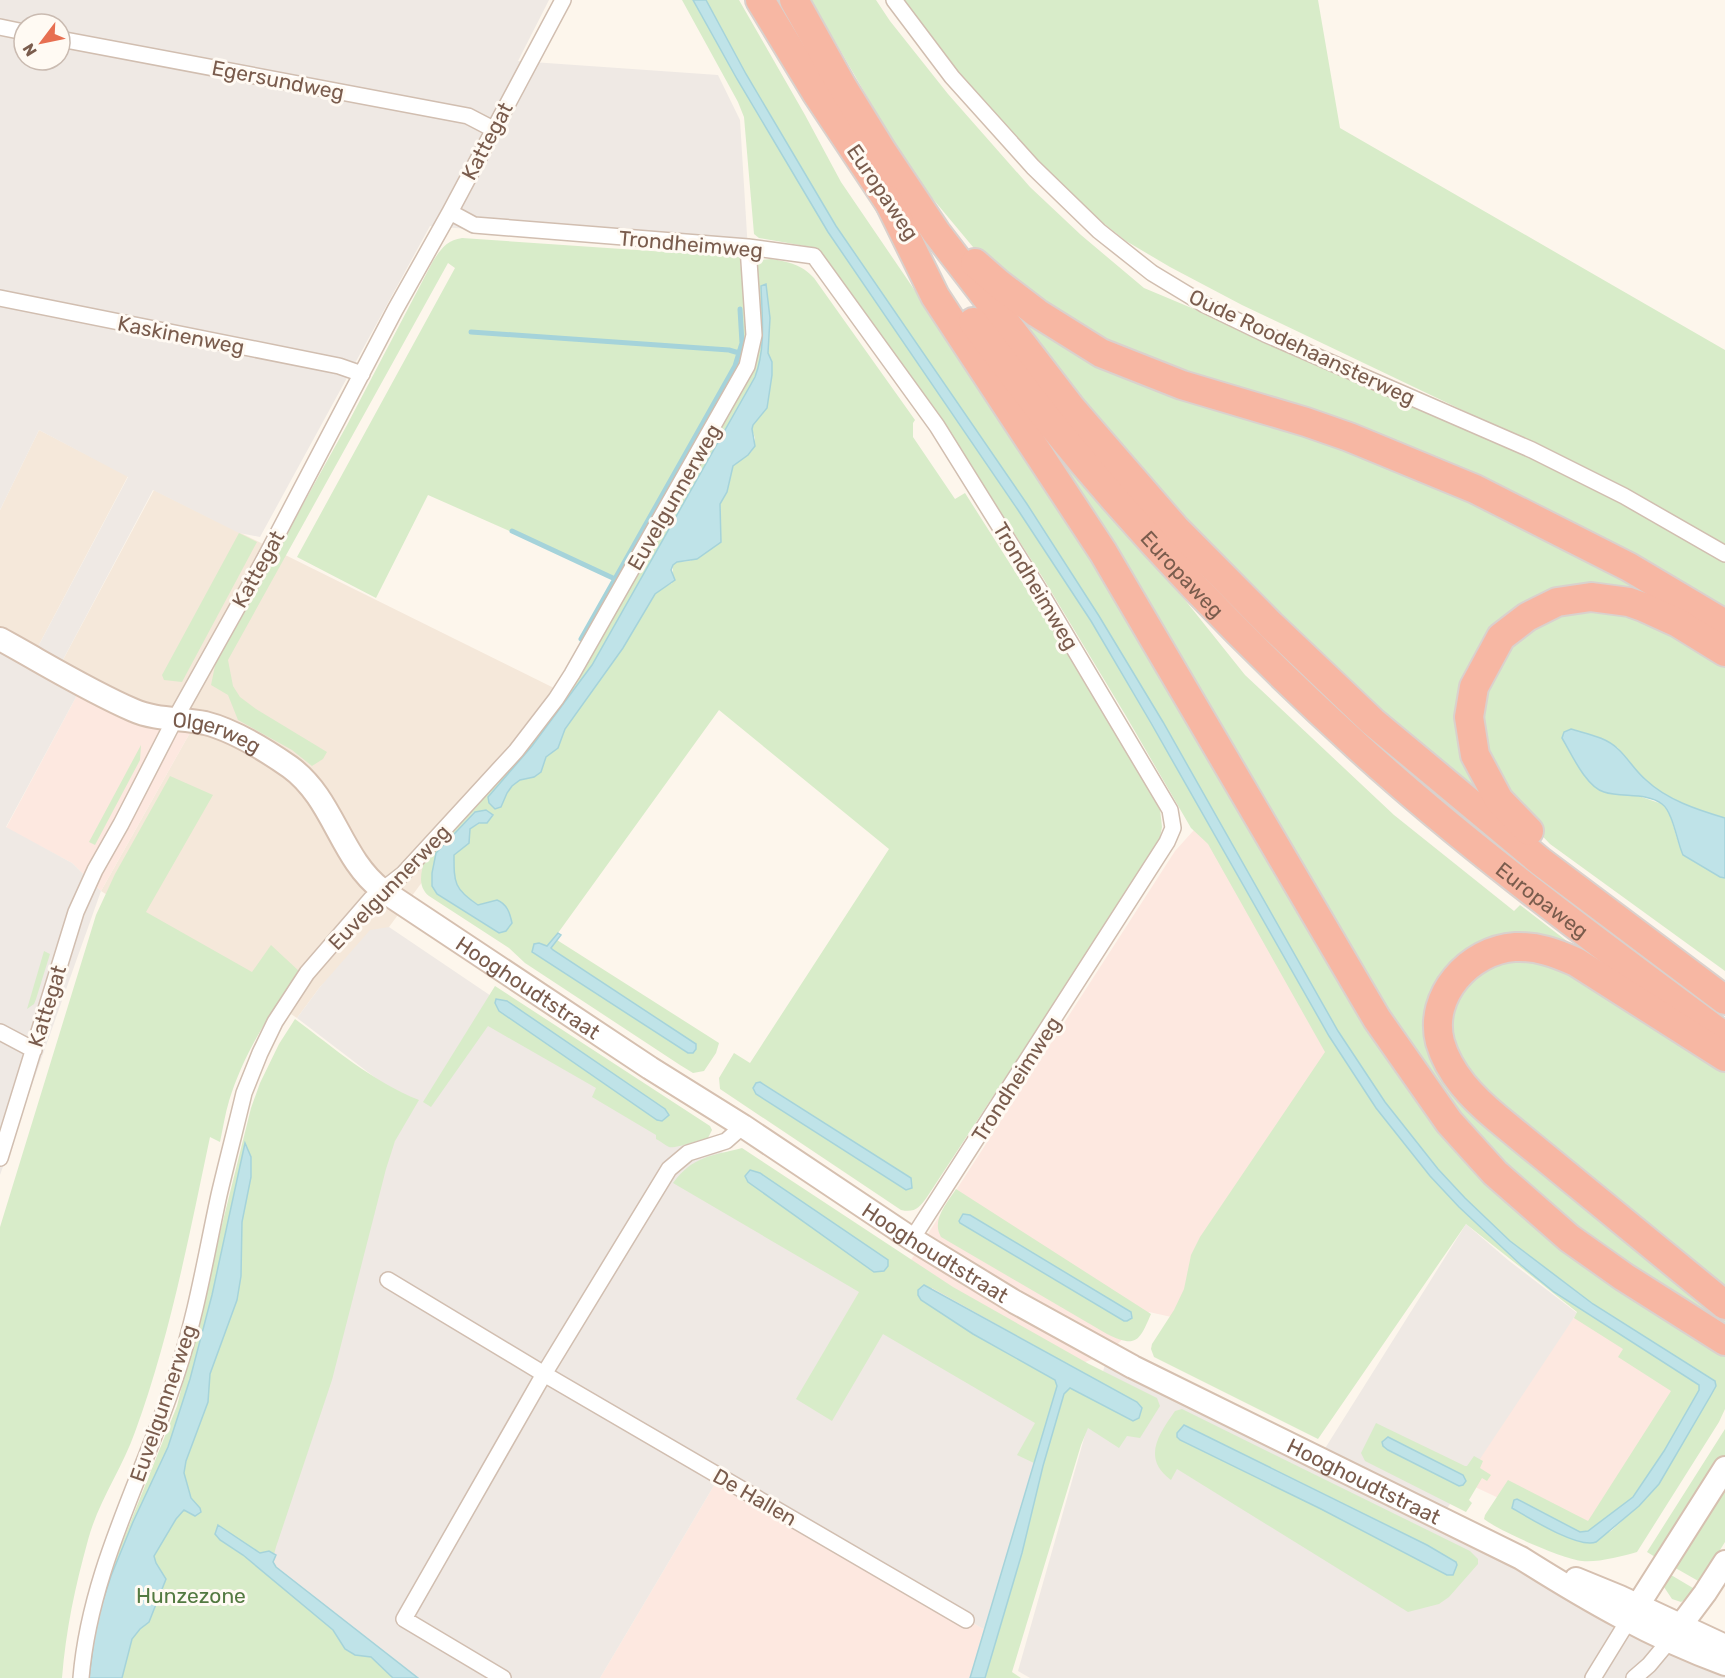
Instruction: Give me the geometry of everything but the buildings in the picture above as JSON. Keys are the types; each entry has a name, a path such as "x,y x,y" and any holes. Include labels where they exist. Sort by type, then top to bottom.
{"highway":[{"name":"Europaweg","path":"760,0 817,94 970,318 1054,427 1155,543 1247,640 1356,745 1472,845 1725,1037"},
{"name":"Europaweg","path":"794,0 842,86 936,232 1072,409 1175,528 1271,625 1382,729 1540,861 1725,1000"},
{"path":"888,200 935,296 1103,552 1377,1019 1449,1122 1495,1173 1569,1238 1624,1277 1725,1341"},
{"path":"936,232 1037,314 1101,353 1182,385 1349,437 1475,489 1629,567 1725,624"},
{"path":"1651,945 1499,800 1475,755 1469,717 1474,687 1501,637 1527,617 1557,602 1591,597 1629,602 1643,607 1678,623 1725,652"},
{"path":"1725,1057 1576,962 1556,953 1526,947 1492,951 1463,969 1446,994 1439,1017 1440,1041 1444,1054 1471,1094 1497,1118 1725,1305"}],"street":[{"name":"Kattegat","path":"0,1158 76,912 85,890 563,0"},
{"name":"Oude Roodehaansterweg","path":"894,0 952,76 1033,167 1099,231 1152,273 1205,305 1265,334 1542,455 1624,496 1725,554"},
{"name":"Egersundweg","path":"72,41 468,116 493,129"},
{"name":"Trondheimweg","path":"450,212 474,225 748,248 814,256 936,426 1038,588 1170,810 1173,828 1167,842 912,1239"},
{"name":"Euvelgunnerweg","path":"81,1678 90,1616 98,1584 165,1407 185,1347 244,1093 267,1037 287,1001 307,973 371,899 398,878 424,853 516,751 572,674 742,377 751,355 754,335 748,248"},
{"name":"Kaskinenweg","path":"0,298 339,366 362,374"},
{"name":"Olgerweg","path":"0,639 135,711 204,723 225,730 274,756 302,776 326,807 360,868 370,881 382,890"},
{"name":"Hooghoudtstraat","path":"382,890 912,1239 1025,1308 1123,1362 1675,1633"},
{"path":"0,1032 34,1050"},
{"path":"503,1678 404,1619 544,1374 669,1169 688,1153 726,1141 743,1126"},
{"name":"De Hallen","path":"388,1280 544,1374 966,1620"},
{"path":"1593,1678 1725,1468"},
{"path":"1634,1678 1675,1633 1725,1562"},
{"path":"1675,1633 1725,1646"},
{"path":"1675,1633 1725,1664"}],"shaded area":[{"path":"0,0 549,0 518,61 718,75 740,120 748,251 430,226 260,537 239,533 153,490 57,671 83,684 6,827 72,863 101,891 0,1175 0,640 32,658 128,477 39,430 0,510"},
{"path":"39,430 128,476 32,658 0,640 0,510"},
{"path":"154,490 562,692 389,927 320,987 297,1018 101,891 196,722 57,671"},
{"path":"83,684 196,722 101,891 72,863 6,828"},
{"path":"1203,820 1340,1064 1176,1318 1149,1312 1108,1354 1065,1369 902,1274 1175,851"},
{"path":"389,927 902,1274 1065,1369 987,1631 719,1477 600,1678 405,1678 267,1569 383,1167 411,1105 297,1018 320,987 370,930"},
{"path":"1466,1224 1508,1260 1577,1313 1440,1519 1725,1653 1725,1678 1030,1678 1018,1671 1108,1354 1319,1458"},
{"path":"1577,1313 1710,1382 1580,1536 1460,1480"},
{"path":"719,1477 987,1631 973,1678 600,1678"}],"green space":[{"path":"682,0 693,0 828,232 1091,621 1329,1036 1376,1108 1430,1176 1459,1207 1521,1265 1554,1292 1699,1385 1699,1390 1664,1451 1633,1497 1588,1531 1580,1532 1517,1499 1512,1508 1580,1542 1611,1531 1647,1498 1715,1382 1593,1304 1510,1241 1438,1169 1385,1102 1338,1031 1163,722 1099,616 1027,504 836,226 746,74 706,0 739,0 841,182 1093,552 1432,1112 1725,1351 1725,1409 1637,1552 1595,1561 1582,1561 1547,1550 1484,1519 1508,1480 1588,1521 1671,1391 1618,1357 1623,1349 1574,1318 1577,1312 1466,1224 1318,1439 1154,1357 1152,1344 1174,1310 1184,1289 1191,1255 1200,1237 1325,1052 1208,844 1191,828 1043,578 973,469 824,258 811,247 759,238 754,234 744,117"},
{"path":"811,0 876,0 948,94 1030,187 1081,235 1144,288 1526,453 1603,492 1725,560 1725,616 1658,575 1112,351 978,253 928,193 884,126"},
{"path":"902,0 1318,0 1340,128 1725,350 1725,545 1590,471 1242,305 1126,241 1093,215 984,107"},
{"path":"462,238 740,257 747,343 738,371 618,579 428,495 376,598 297,557 455,268 448,263 228,660 233,686 240,697 327,752 323,759 312,766 292,750 238,720 228,695 211,685 216,661 347,425 433,261 448,243"},
{"path":"771,259 789,263 814,278 915,420 913,437 955,499 965,493 1065,650 1160,809 1162,827 1159,843 927,1197 919,1207 910,1211 901,1210 720,1089 719,1078 734,1053 750,1063 889,849 719,710 549,945 545,947 539,943 532,952 688,1053 693,1053 696,1044 550,948 557,940 719,1043 716,1053 704,1071 693,1073 525,963 509,948 429,896 421,883 425,859 599,640 749,375 758,353 759,343 758,260","holes":["770,318 768,353 772,362 767,408 753,425 755,438 752,451 733,466 727,492 720,504 721,531 690,561 677,562 673,565 672,583 655,593 623,648 565,729 558,748 546,757 541,772 534,777 520,780 512,786 501,807 488,797 532,746 592,665 755,377 761,362 763,327","486,810 493,815 470,829 470,838 454,855 455,879 460,890 479,905 497,900 499,933 437,894 437,852 474,812","756,1094 912,1188 906,1190"]},
{"path":"978,270 1025,313 1407,467 1692,610 1591,588 1471,667 1481,788 1475,789 1338,674 1263,604 1104,433"},
{"path":"1045,443 1185,600 1245,675 1394,815 1514,911 1520,905 1572,945 1495,939 1431,1041 1725,1314 1725,1334 1547,1213 1442,1103"},
{"path":"239,533 257,542 182,682 164,680 162,675"},
{"path":"1610,607 1725,660 1725,818 1683,804 1662,793 1644,780 1617,747 1603,792 1636,795 1662,804 1669,812 1679,845 1720,877 1725,878 1725,971 1550,844 1510,802 1482,742 1482,694 1507,641 1540,617"},
{"path":"141,745 140,760 95,845 89,842"},
{"path":"170,776 213,795 146,912 252,972 271,945 300,972 268,1018 242,1066 229,1101 220,1142 210,1137 178,1286 159,1360 130,1446 98,1512 88,1540 72,1608 62,1678 0,1678 0,1227 96,915 115,874"},
{"path":"44,951 50,954 34,1004 27,1009"},
{"path":"1515,953 1596,980 1725,1066 1725,1295 1465,1075 1447,1031 1464,979"},
{"path":"495,986 710,1126 712,1130 708,1138 682,1146 669,1147 656,1139 656,1135 592,1097 596,1088 488,1026 431,1107 423,1102"},
{"name":"Hunzezone","path":"295,1019 370,1074 419,1100 395,1141 386,1169 332,1380 270,1569 409,1678 93,1678 106,1583 177,1406 251,1108 279,1044"},
{"path":"742,1148 953,1287 1089,1364 1157,1398 1160,1406 1140,1438 1127,1436 1119,1448 1088,1428 1012,1672 1021,1678 985,1678 1022,1553 1043,1466 1064,1394 1070,1388 1133,1421 1139,1404 932,1288 918,1295 921,1300 973,1334 1055,1380 1057,1386 1034,1463 1017,1455 1035,1423 883,1334 832,1421 796,1399 859,1292 673,1183 695,1162 712,1155"},
{"path":"956,1189 1151,1314 1143,1331 1131,1341 1124,1341 1107,1334 941,1237 938,1231 939,1218"},
{"path":"1182,1409 1470,1551 1478,1559 1478,1564 1449,1597 1439,1604 1408,1612 1177,1469 1171,1480 1162,1472 1155,1455 1163,1429 1175,1411","holes":["1184,1425 1427,1545 1453,1574 1447,1575 1321,1509 1180,1440"]},
{"path":"1376,1423 1465,1466 1474,1456 1483,1461 1480,1468 1491,1475 1487,1481 1482,1478 1469,1500 1472,1503 1466,1512 1365,1461 1361,1453"},
{"path":"1725,1429 1725,1456 1660,1560 1647,1552"},
{"path":"1725,1480 1725,1542 1700,1582 1672,1566"},
{"path":"1666,1572 1698,1591 1681,1602 1672,1599 1664,1587"}],"water":[{"path":"693,0 706,0 746,74 836,226 1027,504 1099,616 1163,722 1338,1031 1385,1102 1438,1169 1510,1241 1593,1304 1715,1381 1716,1386 1659,1484 1639,1506 1596,1542 1588,1543 1566,1537 1530,1519 1512,1508 1514,1500 1517,1499 1580,1532 1588,1531 1633,1497 1664,1451 1699,1390 1699,1385 1554,1292 1521,1265 1459,1207 1430,1176 1376,1108 1329,1036 1091,621 828,232"},
{"path":"766,284 770,318 768,353 772,362 767,408 753,425 755,446 748,455 733,466 727,492 720,504 721,542 697,559 677,562 673,565 671,570 675,580 655,594 623,648 565,729 558,748 546,757 541,772 534,777 520,780 512,786 501,807 495,809 489,803 488,797 532,746 592,665 755,377 762,344 761,286"},
{"path":"1571,729 1596,736 1613,745 1654,787 1673,799 1725,818 1725,878 1683,855 1672,820 1662,804 1649,798 1611,794 1591,784 1562,738 1564,732"},
{"path":"486,810 493,815 487,823 479,823 470,829 469,843 454,855 454,872 460,890 478,905 497,900 506,906 512,923 506,931 499,933 437,894 432,886 436,853 475,812"},
{"path":"558,933 561,935 551,948 553,950 696,1044 693,1053 688,1053 532,952 534,944 547,946"},
{"path":"496,999 507,1001 665,1109 669,1115 662,1121 657,1120 499,1011 495,1003"},
{"path":"760,1082 911,1178 912,1188 906,1190 756,1094 753,1088 756,1083"},
{"path":"245,1143 251,1157 251,1177 242,1222 241,1276 237,1300 210,1374 208,1402 186,1461 184,1473 191,1498 201,1512 195,1516 184,1510 154,1556 166,1579 149,1622 132,1639 122,1678 89,1678 96,1622 111,1576 168,1447 190,1379 212,1295"},
{"path":"750,1170 760,1173 888,1260 888,1266 884,1271 874,1272 748,1182 745,1176"},
{"path":"963,1214 970,1215 1131,1312 1132,1318 1124,1321 960,1223"},
{"path":"924,1285 1137,1402 1142,1408 1139,1418 1133,1421 1070,1388 1064,1394 1043,1466 1022,1553 985,1678 970,1678 1057,1386 1055,1380 973,1334 921,1300 918,1290"},
{"path":"1184,1425 1427,1545 1456,1562 1453,1575 1447,1575 1321,1509 1180,1440 1177,1433"},
{"path":"1388,1437 1463,1475 1466,1481 1459,1486 1388,1450 1382,1442"},
{"path":"218,1525 260,1553 269,1551 276,1555 273,1562 276,1567 418,1678 393,1678 371,1657 355,1655 345,1649 333,1630 243,1555 220,1540 215,1534"}],"waterway":[{"path":"581,639 735,366 742,343 740,309"},
{"path":"471,332 729,350 739,353"},
{"path":"512,531 615,579"}]}
